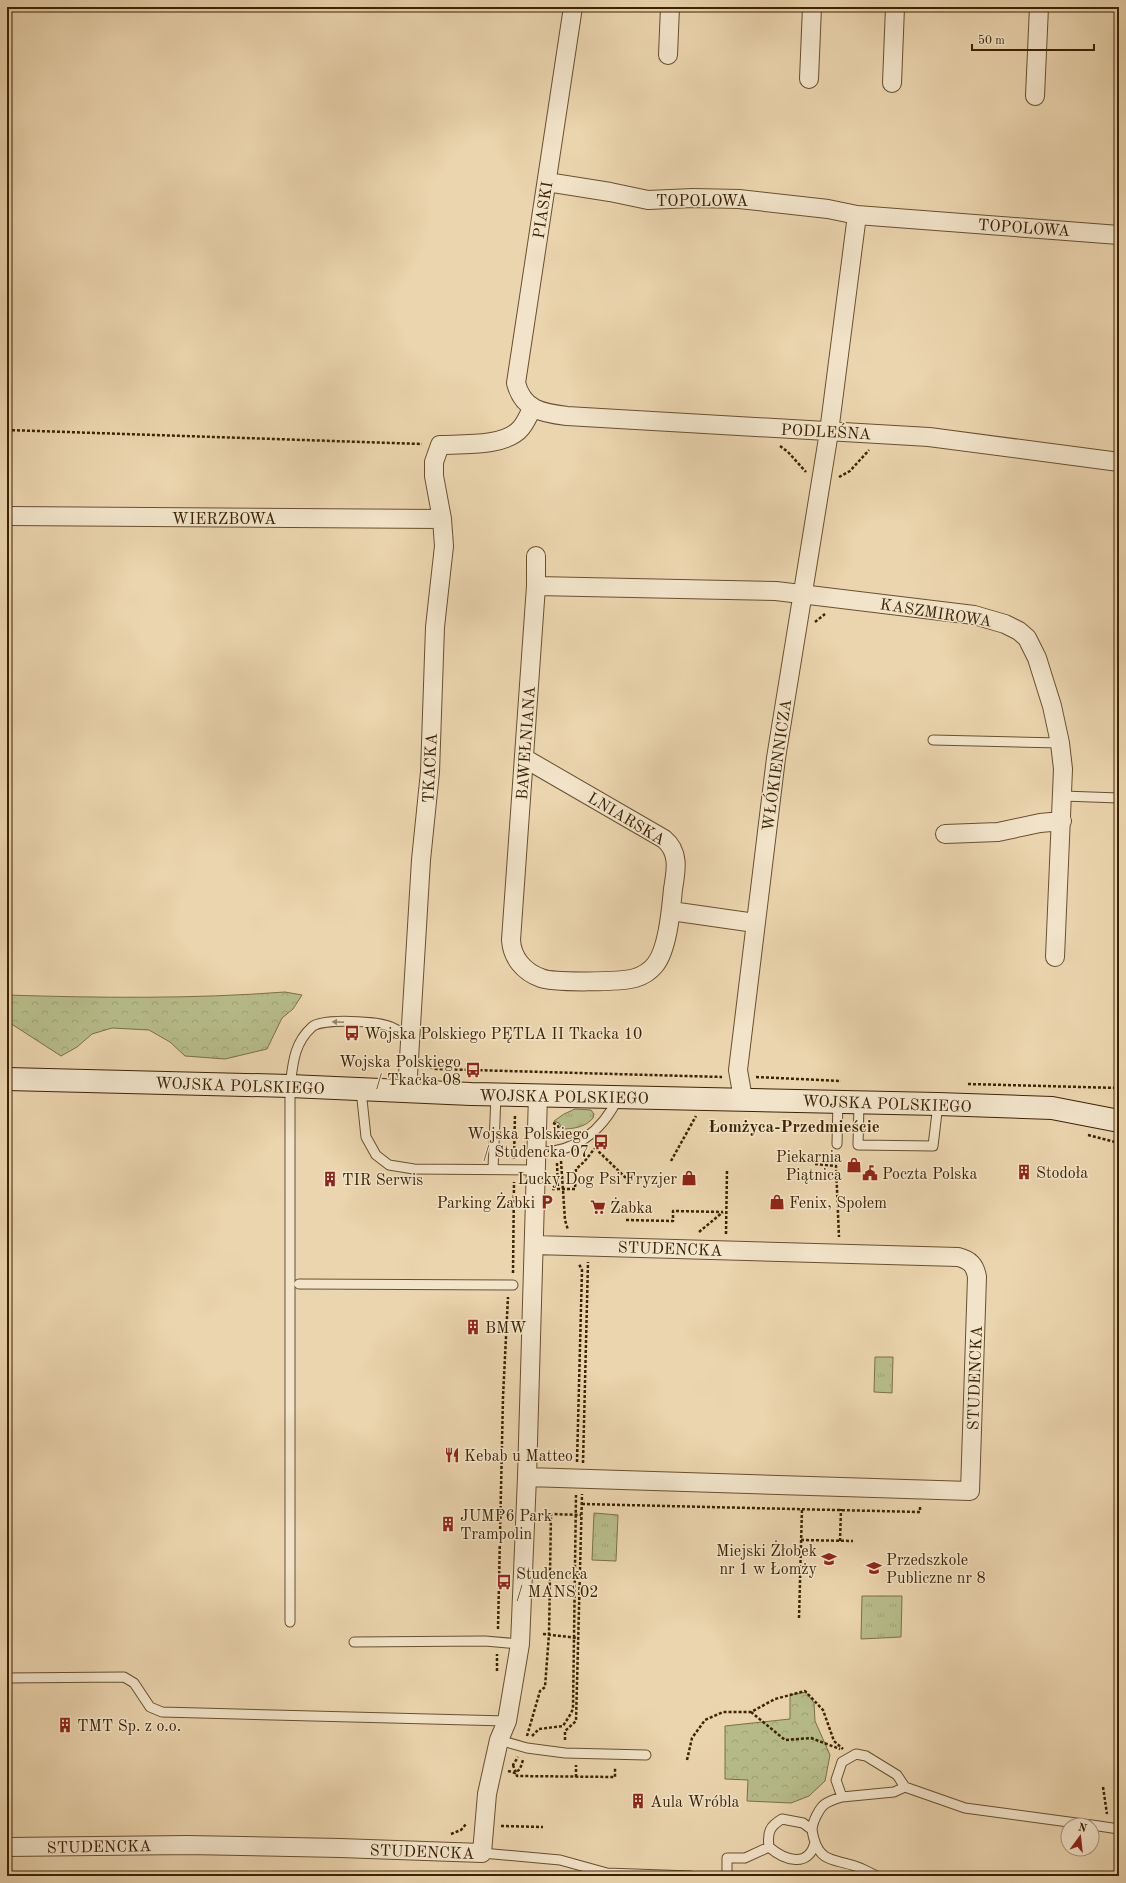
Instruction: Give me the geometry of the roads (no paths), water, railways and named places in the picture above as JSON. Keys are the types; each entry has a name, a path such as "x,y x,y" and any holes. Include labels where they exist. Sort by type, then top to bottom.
{"main road":[{"name":"WOJSKA POLSKIEGO","path":"7,1079 290,1086 406,1092 618,1097 697,1111 743,1099 847,1094 938,1104 1052,1108 1119,1121"}],"street":[{"name":"PIASKI","path":"532,408 519,394 516,383 573,7"},
{"path":"668,55 670,7"},
{"path":"809,79 812,7"},
{"path":"892,83 895,7"},
{"path":"1035,96 1039,7"},
{"name":"TOPOLOWA","path":"547,182 610,192 648,200 739,198 828,208 857,215 1119,235"},
{"path":"829,432 857,215"},
{"name":"PODLEŚNA","path":"532,408 548,414 567,416 829,432 929,436 1119,462"},
{"name":"TKACKA","path":"406,1092 410,1054 421,866 430,772 434,634 444,546 442,519 434,476 434,462 440,445 502,441 513,436 522,427 532,408"},
{"name":"WŁÓKIENNICZA","path":"743,1099 738,1070 776,758 829,432"},
{"name":"WIERZBOWA","path":"7,516 442,519"},
{"name":"BAWEŁNIANA","path":"536,556 536,586 511,940 512,951 528,972 544,979 615,980 635,978 650,970 656,964 664,944 670,912"},
{"path":"536,586 776,591 802,593"},
{"name":"KASZMIROWA","path":"802,593 981,616 1005,624 1019,631 1031,644 1037,658 1060,743 1064,769 1056,957"},
{"name":"LNIARSKA","path":"524,758 667,842 674,851 676,861 670,912"},
{"path":"945,834 998,832 1040,823 1062,821"},
{"path":"670,912 755,922"},
{"name":"STUDENCKA","path":"7,1847 202,1845 482,1853 487,1794 499,1740 506,1721 520,1644 527,1477 538,1095"},
{"name":"STUDENCKA","path":"527,1477 970,1491 977,1277 976,1270 967,1259 958,1257 534,1245"}],"lane":[{"path":"933,740 1060,743"},
{"path":"1063,796 1119,798"},
{"path":"290,1622 290,1086 295,1053 303,1036 314,1025 325,1022 381,1024 398,1030 403,1034 410,1054"},
{"path":"361,1090 366,1137 370,1146 381,1160 394,1166 414,1169 514,1169 536,1161 582,1140 604,1122 618,1097"},
{"path":"494,1169 506,1094"},
{"path":"847,1094 858,1145 933,1146 938,1104"},
{"path":"837,1144 847,1094"},
{"path":"299,1284 513,1285"},
{"path":"354,1642 497,1642 520,1644"},
{"path":"7,1678 124,1677 134,1683 150,1707 162,1712 506,1721"},
{"path":"499,1740 528,1744 565,1753 646,1755"},
{"path":"842,1797 836,1780 842,1762 856,1754 866,1756 897,1775 906,1787 965,1808 1060,1821"},
{"path":"811,1829 818,1812 825,1802 842,1797 894,1792 906,1787"},
{"path":"815,1842 813,1849 808,1856 801,1860 790,1859 777,1854 769,1847 768,1836 772,1825 782,1819 803,1823 811,1829 821,1855 832,1860 856,1866 877,1876"},
{"path":"1100,1826 1119,1829"},
{"path":"726,1876 727,1858 745,1858 769,1847"},
{"path":"482,1853 560,1860 607,1873 691,1876"}],"place":[{"name":"Wojska Polskiego PĘTLA II Tkacka 10","path":"352,1033"},
{"name":"Wojska Polskiego / Tkacka 08","path":"473,1070"},
{"name":"Wojska Polskiego / Studencka 07","path":"601,1142"},
{"name":"Piekarnia Piątnica","path":"854,1165"},
{"name":"Stodoła","path":"1024,1172"},
{"name":"Poczta Polska","path":"870,1173"},
{"name":"Lucky Dog Psi Fryzjer","path":"689,1178"},
{"name":"TIR Serwis","path":"330,1179"},
{"name":"Parking Żabki","path":"547,1202"},
{"name":"Fenix, Społem","path":"777,1202"},
{"name":"Żabka","path":"598,1207"},
{"name":"BMW","path":"473,1327"},
{"name":"Kebab u Matteo","path":"452,1455"},
{"name":"JUMP6 Park Trampolin","path":"448,1524"},
{"name":"Miejski Żłobek nr 1 w Łomży","path":"829,1559"},
{"name":"Przedszkole Publiczne nr 8","path":"874,1568"},
{"name":"Studencka / MANS 02","path":"504,1582"},
{"name":"TMT Sp. z o.o.","path":"65,1725"},
{"name":"Aula Wróbla","path":"638,1801"}],"district":[{"name":"Łomżyca-Przedmieście","path":"794,1126"}]}
